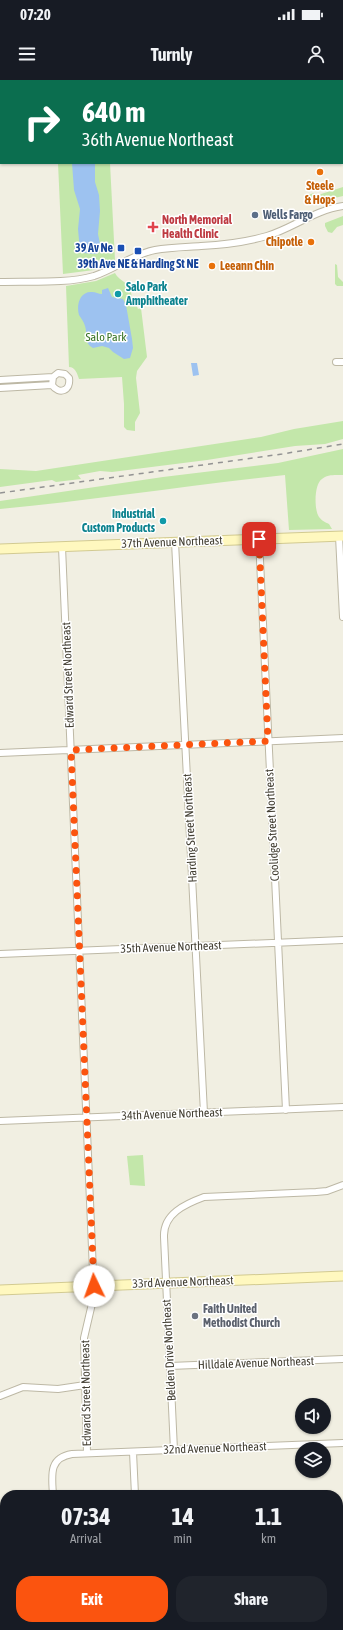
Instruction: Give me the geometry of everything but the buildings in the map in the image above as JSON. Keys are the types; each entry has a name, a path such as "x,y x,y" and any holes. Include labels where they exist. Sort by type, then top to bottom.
{"street":[{"path":"0,282 74,280 88,277 104,272 141,254 153,250 171,247 202,246 256,239 273,234 330,209 343,206"},
{"path":"336,362 343,362"},
{"path":"0,380 52,377 61,373 67,376 69,382 67,388 58,391 52,385 52,377"},
{"path":"0,388 52,385"},
{"path":"341,536 343,617"},
{"name":"37th Avenue Northeast","path":"0,549 341,536"},
{"name":"Coolidge Street Northeast","path":"259,539 286,1110"},
{"name":"Harding Street Northeast","path":"175,542 204,1113"},
{"name":"Edward Street Northeast","path":"53,1490 52,1470 59,1459 65,1455 87,1453 84,1338 94,1295 62,547"},
{"path":"0,753 343,738"},
{"name":"35th Avenue Northeast","path":"0,954 343,940"},
{"name":"34th Avenue Northeast","path":"0,1121 343,1107"},
{"name":"Belden Drive Northeast","path":"174,1450 163,1229 166,1222 176,1211 195,1201 214,1196 327,1191 343,1184"},
{"name":"33rd Avenue Northeast","path":"0,1290 343,1276"},
{"name":"Hilldale Avenue Northeast","path":"170,1366 343,1359"},
{"path":"0,1396 23,1387 58,1388 85,1385"},
{"name":"32nd Avenue Northeast","path":"87,1453 343,1443"},
{"path":"133,1452 135,1490"}],"green space":[{"path":"58,164 110,164 115,260 94,270 63,274"},
{"path":"343,187 343,196 326,200 314,205 307,198 308,195 314,193 315,196"},
{"path":"343,216 343,225 337,227 332,233 328,232 325,223"},
{"path":"335,264 337,265 338,277 343,282 343,286 337,286 335,284"},
{"name":"Salo Park","path":"115,273 128,285 132,299 135,301 138,309 141,308 147,357 137,371 136,378 140,413 135,422 135,431 127,430 124,427 122,377 79,379 74,369 69,367 66,286 96,281"},
{"path":"343,421 343,439 325,444 295,446 207,460 112,472 100,471 78,475 81,479 56,482 52,480 0,487 0,469 36,471 261,437 294,429"},
{"path":"343,449 343,475 324,477 319,482 316,491 317,514 329,524 332,529 289,530 285,475 0,509 0,501 163,477 278,463"},
{"path":"143,1155 145,1186 130,1185 127,1156"}],"water":[{"path":"72,164 95,164 95,182 99,195 100,211 98,234 100,244 99,251 96,254 83,253 80,251 78,229 80,209 74,190"},
{"path":"108,288 112,297 123,299 126,305 133,348 130,358 124,359 109,348 102,346 93,348 87,341 86,329 78,311 80,299 88,292 102,294 102,290"},
{"path":"191,363 197,363 199,375 193,376"}],"railway":[{"path":"0,493 282,454 343,444"}],"place":[{"name":"Steele & Hops","path":"320,172"},
{"name":"Wells Fargo","path":"255,215"},
{"name":"North Memorial Health Clinic","path":"153,227"},
{"name":"Chipotle","path":"311,242"},
{"name":"39 Av Ne","path":"121,248"},
{"name":"39th Ave NE & Harding St NE","path":"138,251"},
{"name":"Leeann Chin","path":"212,266"},
{"name":"Salo Park Amphitheater","path":"118,294"},
{"name":"Industrial Custom Products","path":"163,521"},
{"name":"Faith United Methodist Church","path":"195,1316"}],"route":[{"path":"94,1286 71,750 268,741 259,539"}]}
